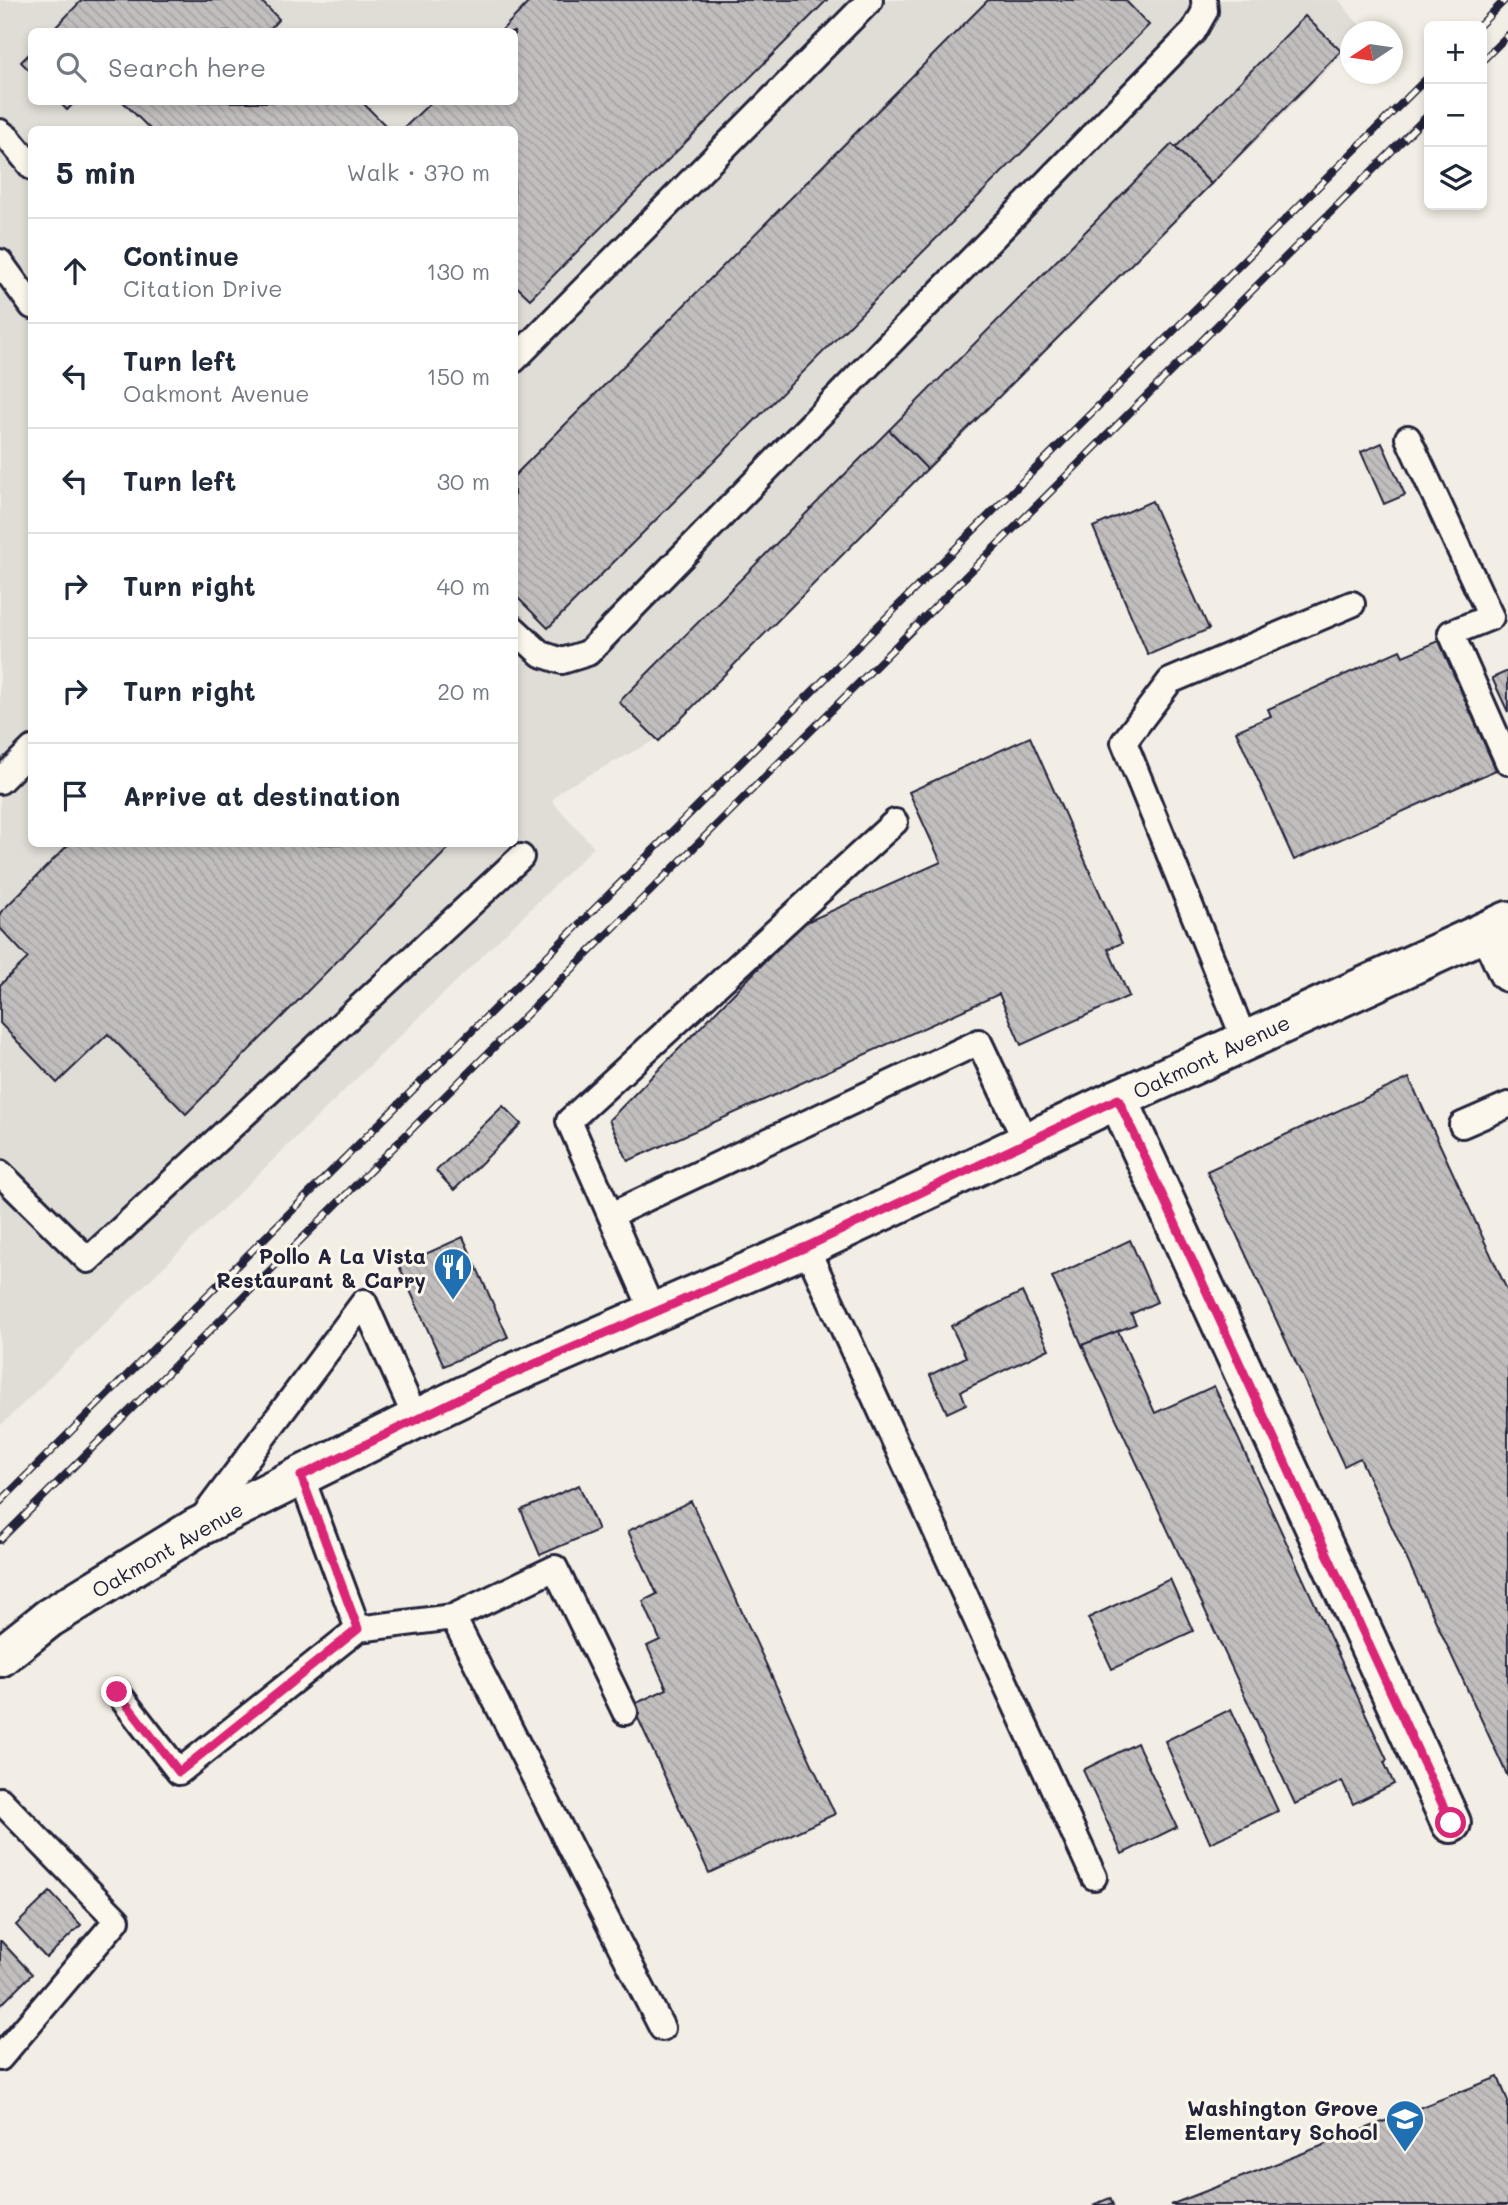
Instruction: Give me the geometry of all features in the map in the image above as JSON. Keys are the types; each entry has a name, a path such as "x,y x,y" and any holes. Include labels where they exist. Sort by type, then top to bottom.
{"street":[{"name":"Oakmont Avenue","path":"0,1657 50,1618 195,1528 416,1419 493,1382 806,1247 1118,1099 1499,925 1508,972"},
{"path":"1118,1099 1451,1823"}],"lane":[{"path":"518,356 870,0"},
{"path":"518,633 541,654 562,661 588,653 1194,32 1205,11 1204,0"},
{"path":"0,132 28,162"},
{"path":"0,261 28,300"},
{"path":"1408,438 1491,617 1451,633 1508,762"},
{"path":"1245,1041 1125,742 1170,681 1352,604"},
{"path":"0,781 28,753"},
{"path":"653,1312 569,1121 895,822"},
{"path":"0,1173 88,1260 521,857"},
{"path":"611,1215 979,1042 1026,1142"},
{"path":"1462,1125 1508,1105"},
{"path":"806,1247 1094,1877"},
{"path":"195,1528 365,1301 416,1419"},
{"path":"301,1476 358,1629"},
{"path":"117,1692 179,1772 358,1629 453,1617 555,1568 625,1712"},
{"path":"453,1617 662,2028"},
{"path":"0,1800 117,1920 0,2058"}],"shaded area":[{"path":"0,0 1339,0 1356,21 1340,21 1340,57 663,736 561,790 552,801 594,847 0,1426"}],"building":[{"path":"82,0 260,0 279,19 271,28 55,28"},
{"path":"531,0 827,0 530,299 518,288 518,126 406,126 428,105 518,105 518,28 504,28"},
{"path":"988,0 1125,0 1149,25 548,628 518,598 518,472"},
{"path":"1305,16 1340,50 1211,184 1175,148"},
{"path":"28,55 28,69 21,62"},
{"path":"126,105 365,105 386,126 147,126"},
{"path":"1172,144 1211,184 927,469 889,430"},
{"path":"889,430 927,469 659,741 619,702"},
{"path":"1382,443 1405,495 1384,504 1361,452"},
{"path":"1152,501 1209,629 1148,655 1093,527"},
{"path":"1439,641 1496,770 1294,860 1236,731 1271,716 1268,709 1400,650 1403,656"},
{"path":"1508,671 1508,712 1492,678"},
{"path":"1030,737 1122,943 1108,949 1129,996 1021,1045 999,994 628,1161 609,1120 802,924 941,862 909,792"},
{"path":"66,847 450,847 186,1114 108,1034 57,1083 0,1023 0,985 28,958 0,928 0,913"},
{"path":"1409,1078 1508,1292 1508,1777 1360,1458 1344,1466 1207,1171"},
{"path":"503,1106 521,1124 454,1190 436,1171"},
{"name":"Pollo A La Vista Restaurant & Carry","path":"463,1237 508,1337 444,1366 399,1266"},
{"path":"1130,1240 1157,1302 1131,1314 1136,1324 1082,1345 1052,1277"},
{"path":"1022,1292 1049,1349 961,1391 966,1404 947,1413 930,1375 966,1357 951,1326"},
{"path":"1118,1331 1155,1413 1214,1386 1387,1760 1384,1762 1394,1784 1353,1804 1342,1781 1295,1804 1082,1345"},
{"path":"579,1485 598,1530 540,1555 521,1510"},
{"path":"691,1501 835,1814 709,1873 632,1705 667,1689 647,1646 660,1640 643,1601 657,1594 628,1531"},
{"path":"1170,1579 1193,1631 1112,1669 1088,1618"},
{"path":"1231,1709 1278,1811 1210,1843 1165,1741"},
{"path":"1137,1743 1177,1827 1122,1854 1083,1770"},
{"path":"50,1892 81,1925 46,1958 16,1925"},
{"path":"0,1941 32,1974 0,2006"},
{"name":"Washington Grove Elementary School","path":"1498,2077 1508,2101 1508,2205 1170,2205"},
{"path":"1110,2198 1113,2205 1093,2205"}],"railway":[{"path":"1484,21 1505,0"},
{"path":"1487,56 1508,35"},
{"path":"0,1502 1424,81"},
{"path":"0,1540 1424,119"}],"place":[{"name":"Pollo A La Vista Restaurant & Carry","path":"453,1301"},
{"name":"Washington Grove Elementary School","path":"1405,2153"}],"route":[{"path":"117,1692 179,1772 358,1629 301,1476 493,1382 806,1247 1118,1099 1451,1823"}]}
